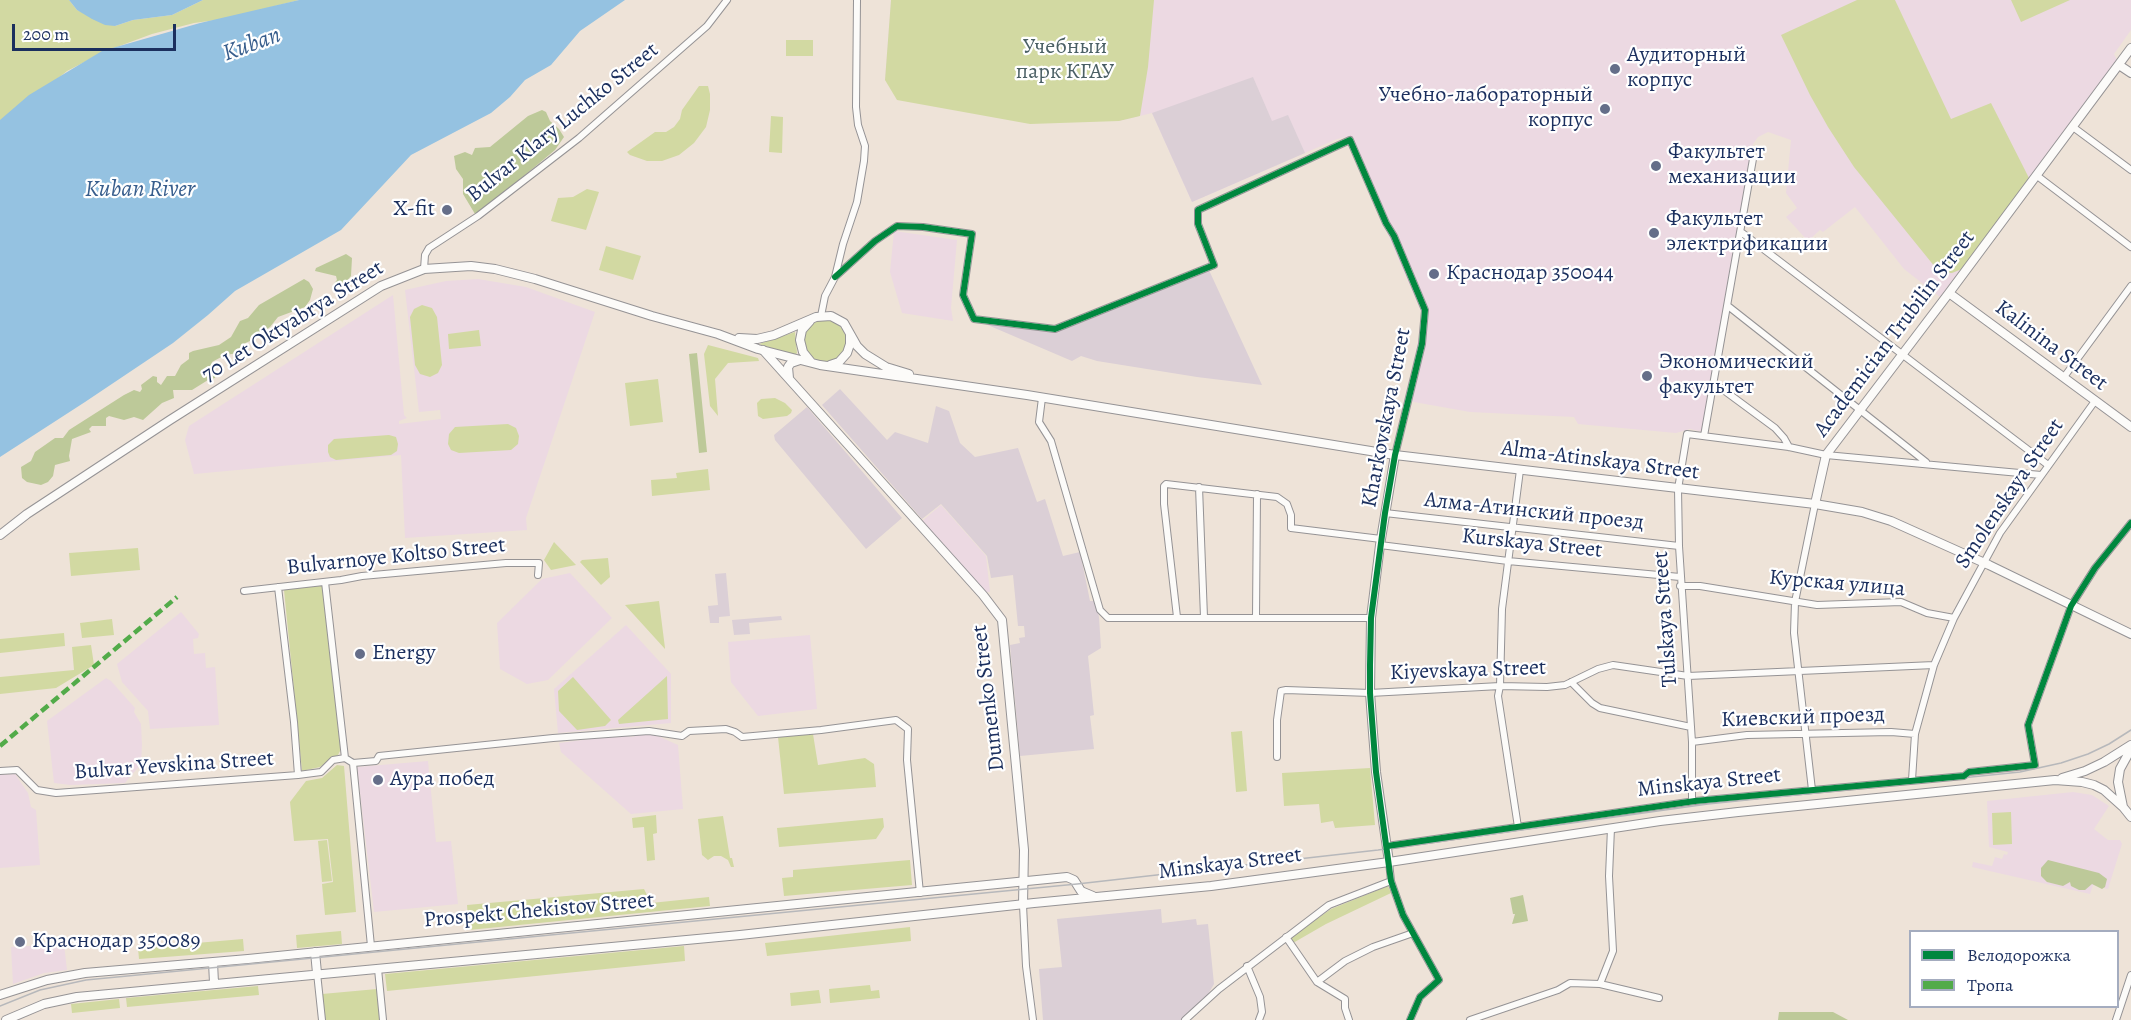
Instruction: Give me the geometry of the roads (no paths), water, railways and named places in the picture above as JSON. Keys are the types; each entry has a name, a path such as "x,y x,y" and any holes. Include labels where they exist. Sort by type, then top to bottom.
{"main road":[{"name":"Academician Trubilin Street","path":"1815,504 1826,455 1901,354 1950,293 2131,48"},
{"path":"2119,65 2131,74"},
{"name":"70 Let Oktyabrya Street","path":"0,535 36,508 354,302 390,282 424,269 471,266 495,269 718,334 760,349 811,362"},
{"name":"Kalinina Street","path":"1950,293 2131,427"},
{"path":"718,334 757,339 774,335 821,316 828,316 838,319 847,328 850,341 847,353 839,362 827,366"},
{"path":"811,362 803,352 800,340 803,328 812,319"},
{"name":"Alma-Atinskaya Street","path":"847,328 857,346 872,360 927,380"},
{"path":"757,339 754,344 760,349"},
{"name":"Alma-Atinskaya Street","path":"811,362 1395,455 1815,504"},
{"path":"2055,780 2085,771 2131,747"},
{"path":"2123,807 2118,782 2120,769 2131,747"},
{"name":"Minskaya Street","path":"1103,897 1211,886 1389,862 1699,816 2055,780 2094,785 2104,790 2131,817"},
{"name":"Prospekt Chekistov Street","path":"0,995 47,980 85,973 1067,877 1074,880 1083,893 1103,897"},
{"name":"Prospekt Chekistov Street","path":"1058,901 1071,897 1078,887"},
{"name":"Prospekt Chekistov Street","path":"6,1020 36,1007 64,999 740,935 1103,897"},
{"path":"315,952 317,974"},
{"path":"213,962 214,983"}],"street":[{"name":"Bulvar Klary Luchko Street","path":"424,269 425,255 429,248 478,216 579,138 707,26 727,0"},
{"path":"821,316 825,296 835,277 857,202 865,146 858,125 856,107 857,0"},
{"path":"2073,127 2131,170"},
{"name":"Kharkovskaya Street","path":"835,277 875,241 897,226 972,234 963,295 974,319 1055,329 1214,265 1198,224 1198,210 1350,140 1425,310 1422,344 1395,455 1371,618 1370,693 1376,772 1391,881 1403,915 1439,980 1420,997 1410,1020"},
{"path":"1753,159 1704,436 1789,447 1826,455 2041,475"},
{"path":"2037,175 2131,247"},
{"path":"1741,232 2048,465"},
{"path":"2064,377 2131,286"},
{"path":"1728,306 1927,463"},
{"name":"Dumenko Street","path":"760,349 789,378 983,595 1002,620 1024,850 1023,905 1026,966 1033,1020"},
{"path":"789,378 787,371 790,363 801,359"},
{"path":"1714,383 1775,428 1785,438 1789,447"},
{"path":"1042,398 1040,422 1051,441 1100,610 1108,618 1371,618"},
{"name":"Smolenskaya Street","path":"1912,780 1915,734 1934,665 1954,618 2000,533 2095,401"},
{"name":"Tulskaya Street","path":"1692,801 1692,742 1680,586 1678,489 1687,434 1704,436"},
{"path":"1518,827 1498,696 1502,609 1520,470"},
{"path":"1178,617 1164,504 1164,485 1257,494 1256,617"},
{"path":"1199,487 1204,617"},
{"name":"Kurskaya Street","path":"1257,494 1276,497 1287,504 1291,515 1291,528 1508,561 1680,577"},
{"name":"Alma-Atinskaya Street","path":"1815,504 1875,515 1983,562 2131,634"},
{"name":"Academician Trubilin Street","path":"1812,790 1794,633 1795,602 1815,504"},
{"name":"Алма-Атинский проезд","path":"1385,513 1679,546"},
{"path":"2072,606 2095,568 2131,523"},
{"name":"Bulvarnoye Koltso Street","path":"244,591 362,576 506,563 539,563 538,576"},
{"path":"325,582 345,758 353,763 376,761 379,756 574,736 649,731 682,736 689,731 726,729 742,737 896,720 908,729 907,760 920,893"},
{"name":"Курская улица","path":"1680,586 1700,586 1816,605 1901,602 1927,614 1954,618"},
{"path":"278,587 298,775"},
{"name":"Minskaya Street","path":"1387,846 1692,801 1964,776 1969,772 2034,765 2028,724 2072,606"},
{"name":"Kiyevskaya Street","path":"1276,757 1281,691 1370,693 1500,686 1547,687 1565,685 1598,669 1613,665 1688,676 1934,665"},
{"path":"1571,682 1592,704 1600,708 1691,728"},
{"name":"Киевский проезд","path":"1692,742 1747,735 1891,732 1915,734"},
{"name":"Bulvar Yevskina Street","path":"0,771 17,770 37,790 56,793 298,775 321,772 333,760 345,758"},
{"path":"353,763 371,946"},
{"path":"1600,984 1613,951 1609,876 1611,828"},
{"path":"1185,1020 1247,966 1329,905 1391,881"},
{"path":"1317,982 1345,961 1373,947 1413,933"},
{"path":"1286,937 1317,982 1345,999 1349,1020"},
{"path":"1247,966 1260,997 1262,1012 1259,1020"},
{"path":"378,969 383,1020"},
{"path":"317,974 322,1020"},
{"path":"2116,1020 2131,975"},
{"path":"1470,1020 1558,990 1570,983 1600,984 1659,998"}],"water":[{"path":"69,0 203,0 172,15 133,20 115,26 105,25 92,19 77,10"},
{"name":"Kuban River","path":"299,0 625,0 580,31 551,65 525,80 491,113 411,155 341,230 235,291 173,343 0,457 0,120 29,95 102,51 200,23"}],"tram line":[{"path":"0,1006 40,990 86,980 1077,884 1378,850 1708,804 2020,772 2088,754 2131,730"}],"place":[{"name":"Аудиторный корпус","path":"1615,69"},
{"name":"Учебно-лабораторный корпус","path":"1605,109"},
{"name":"Факультет механизации","path":"1656,166"},
{"name":"X-fit","path":"447,210"},
{"name":"Факультет электрификации","path":"1654,233"},
{"name":"Краснодар 350044","path":"1434,274"},
{"name":"Экономический факультет","path":"1647,376"},
{"name":"Energy","path":"360,654"},
{"name":"Аура побед","path":"378,780"},
{"name":"Краснодар 350089","path":"20,942"}],"water label":[{"name":"Kuban","path":"252,45"}],"park label":[{"name":"Учебный парк КГАУ","path":"1065,60"}]}
